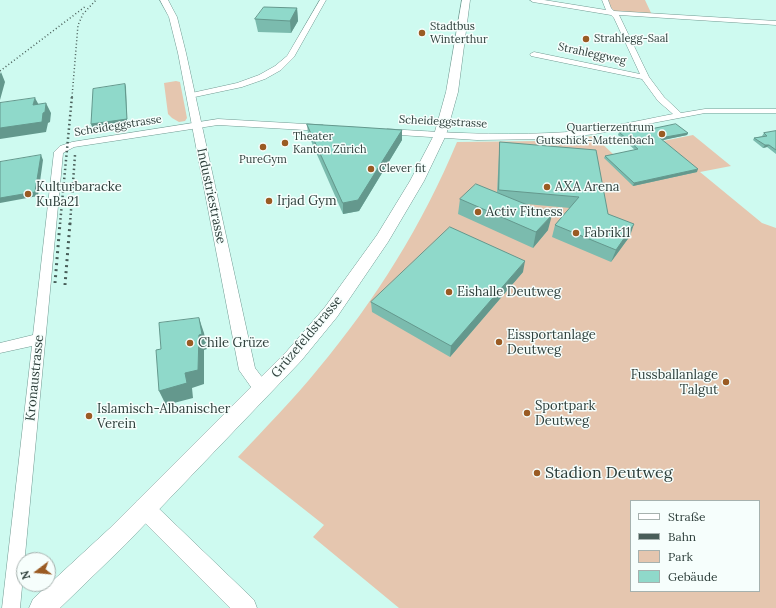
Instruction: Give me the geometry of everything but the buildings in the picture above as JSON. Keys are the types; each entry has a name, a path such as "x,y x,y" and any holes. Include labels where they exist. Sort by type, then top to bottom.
{"main road":[{"name":"Grüzefeldstrasse","path":"42,608 144,508 294,356 330,312 383,238 418,181 440,135 452,92 466,0"}],"street":[{"name":"Industriestrasse","path":"164,0 173,17 176,29 247,370 262,389"},
{"path":"190,96 239,85 262,77 278,68 290,57 322,0"},
{"path":"533,0 612,13 776,23"},
{"path":"605,0 608,9 616,17 645,77 666,104 678,115"},
{"name":"Strahleggweg","path":"534,54 645,77"},
{"name":"Scheideggstrasse","path":"380,131 477,137 550,136 595,131 705,111 776,110"},
{"name":"Scheideggstrasse","path":"61,149 72,145 218,122 334,128"},
{"name":"Kronaustrasse","path":"11,608 59,152 61,149"},
{"path":"0,348 39,339"},
{"path":"144,508 246,608"}],"green space":[{"path":"605,0 645,0 652,15 612,13"},
{"path":"176,81 180,82 187,118 185,121 179,122 168,114 164,83"},
{"name":"Sportpark Deutweg","path":"693,135 731,166 700,172 762,223 776,228 776,608 399,608 313,537 324,525 238,457 289,403 339,343 378,289 413,232 444,173 457,142 542,141 594,136 613,154 677,153 663,141"}],"railway":[{"path":"72,97 78,25 83,14 96,0"},
{"path":"0,71 86,6"},
{"path":"60,224 72,96"},
{"path":"70,224 75,155"},
{"path":"55,283 60,223"},
{"path":"65,285 70,223"}],"place":[{"name":"Stadtbus Winterthur","path":"422,33"},
{"name":"Strahlegg-Saal","path":"586,39"},
{"name":"Quartierzentrum Gutschick-Mattenbach","path":"662,134"},
{"name":"Theater Kanton Zürich","path":"285,143"},
{"name":"PureGym","path":"263,147"},
{"name":"Clever fit","path":"371,169"},
{"name":"AXA Arena","path":"547,187"},
{"name":"Kulturbaracke KuBa21","path":"28,194"},
{"name":"Irjad Gym","path":"269,201"},
{"name":"Activ Fitness","path":"478,212"},
{"name":"Fabrik11","path":"576,233"},
{"name":"Eishalle Deutweg","path":"449,292"},
{"name":"Eissportanlage Deutweg","path":"499,342"},
{"name":"Chile Grüze","path":"190,343"},
{"name":"Fussballanlage Talgut","path":"726,382"},
{"name":"Sportpark Deutweg","path":"527,413"},
{"name":"Islamisch-Albanischer Verein","path":"89,416"},
{"name":"Stadion Deutweg","path":"537,473"}]}
